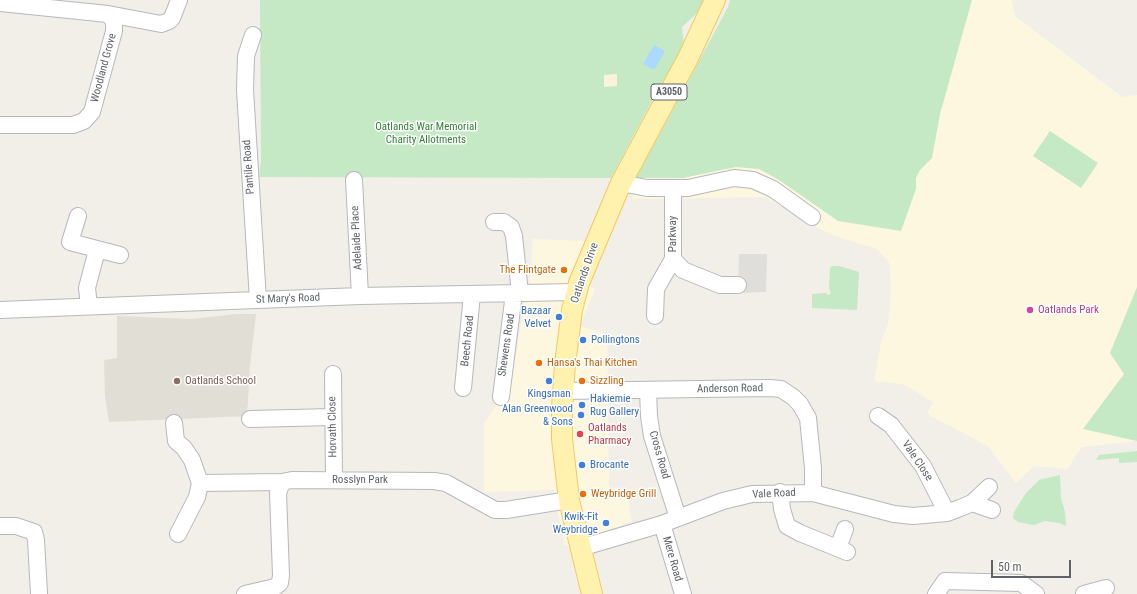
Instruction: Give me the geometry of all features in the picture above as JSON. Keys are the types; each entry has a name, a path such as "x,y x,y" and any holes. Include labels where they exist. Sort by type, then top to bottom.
{"main road":[{"name":"Oatlands Drive","path":"592,594 569,500 562,439 565,364 576,292 621,183 688,58 715,0"}],"street":[{"path":"0,3 108,14 161,24 172,18 179,0"},
{"name":"Woodland Grove","path":"0,125 73,125 84,121 92,112 114,31 114,21 108,14"},
{"name":"Pantile Road","path":"253,35 246,56 245,90 258,300"},
{"path":"621,183 647,188 688,188 734,178 753,180 773,189 812,217"},
{"name":"Adelaide Place","path":"354,180 360,296"},
{"name":"Parkway","path":"673,188 673,259 683,270 720,285 738,285"},
{"path":"78,216 70,242 120,255"},
{"name":"Shewens Road","path":"494,222 504,222 511,227 514,236 517,293 501,397"},
{"path":"89,306 88,288 97,250"},
{"path":"655,316 656,289 673,259"},
{"name":"St Mary's Road","path":"0,310 360,296 576,292"},
{"name":"Beech Road","path":"463,388 472,294"},
{"name":"Horvath Close","path":"333,374 334,480"},
{"name":"Anderson Road","path":"563,391 770,388 781,390 793,396 803,407 808,418 814,493"},
{"name":"Cross Road","path":"648,390 649,416 652,436 678,518"},
{"name":"Vale Close","path":"878,416 891,425 924,466 947,513"},
{"path":"250,419 333,417"},
{"path":"174,423 176,441 184,448 192,460 200,483 197,497 178,534"},
{"name":"Rosslyn Park","path":"200,483 282,482 292,480 434,481 446,483 495,510 506,510 569,500"},
{"path":"245,594 275,587 280,583 278,493 282,482"},
{"name":"Vale Road","path":"580,548 662,524 723,501 752,494 780,492 814,493 894,514 912,516 947,513 972,503 989,487"},
{"path":"780,492 782,509 787,526 800,533 842,550 845,529"},
{"path":"972,503 992,510"},
{"name":"Mere Road","path":"662,524 682,594"},
{"path":"0,526 16,526 34,532 36,540 39,594"},
{"path":"936,594 944,581 1022,583 1036,594"},
{"path":"1084,594 1086,592 1106,588"}],"shaded area":[{"path":"730,0 1012,0 1015,16 1122,97 1137,95 1137,441 1082,447 1067,469 1034,466 1016,483 988,446 927,414 933,402 903,384 874,381 881,342 888,324 891,290 889,262 877,249 832,235 765,197 632,199 636,178 728,7"},
{"path":"533,239 584,241 573,276 595,289 580,326 607,335 609,488 626,488 632,521 565,546 554,490 484,492 484,424 512,381 524,303 530,285"},
{"path":"739,254 767,254 766,292 738,293"},
{"name":"Oatlands School","path":"236,314 256,314 250,366 247,416 109,422 105,396 104,360 117,358 117,316 192,319"}],"green space":[{"name":"Oatlands War Memorial Charity Allotments","path":"260,0 704,0 697,13 682,27 684,45 656,93 611,178 259,177 261,160"},
{"path":"730,0 972,0 940,114 932,158 920,170 916,178 916,189 901,231 838,221 779,180 759,169 736,167 683,178 636,178 728,7"},
{"path":"1050,131 1098,163 1081,188 1033,156"},
{"path":"832,266 839,266 859,272 857,310 812,308 812,294 825,293 829,295 831,293 829,288 830,268"},
{"path":"1137,287 1137,441 1083,429 1124,374 1110,353"},
{"path":"1137,451 1137,462 1119,463 1119,458 1096,460 1099,455"},
{"path":"1060,475 1061,498 1065,512 1066,526 1059,523 1045,521 1034,525 1018,522 1013,518 1014,512 1026,493 1039,480"}],"sand":[{"path":"617,74 617,86 604,87 604,75"}],"water":[{"path":"654,45 665,51 654,70 643,64"}],"place":[{"name":"The Flintgate","path":"564,270"},
{"name":"Oatlands Park","path":"1030,310"},
{"name":"Bazaar Velvet","path":"559,317"},
{"name":"Pollingtons","path":"583,340"},
{"name":"Hansa's Thai Kitchen","path":"539,363"},
{"name":"Oatlands School","path":"177,381"},
{"name":"Kingsman","path":"549,381"},
{"name":"Sizzling","path":"582,381"},
{"name":"Hakiemie Rug Gallery","path":"582,405"},
{"name":"Alan Greenwood & Sons","path":"581,415"},
{"name":"Oatlands Pharmacy","path":"580,434"},
{"name":"Brocante","path":"582,465"},
{"name":"Weybridge Grill","path":"583,494"},
{"name":"Kwik-Fit Weybridge","path":"606,523"}]}
